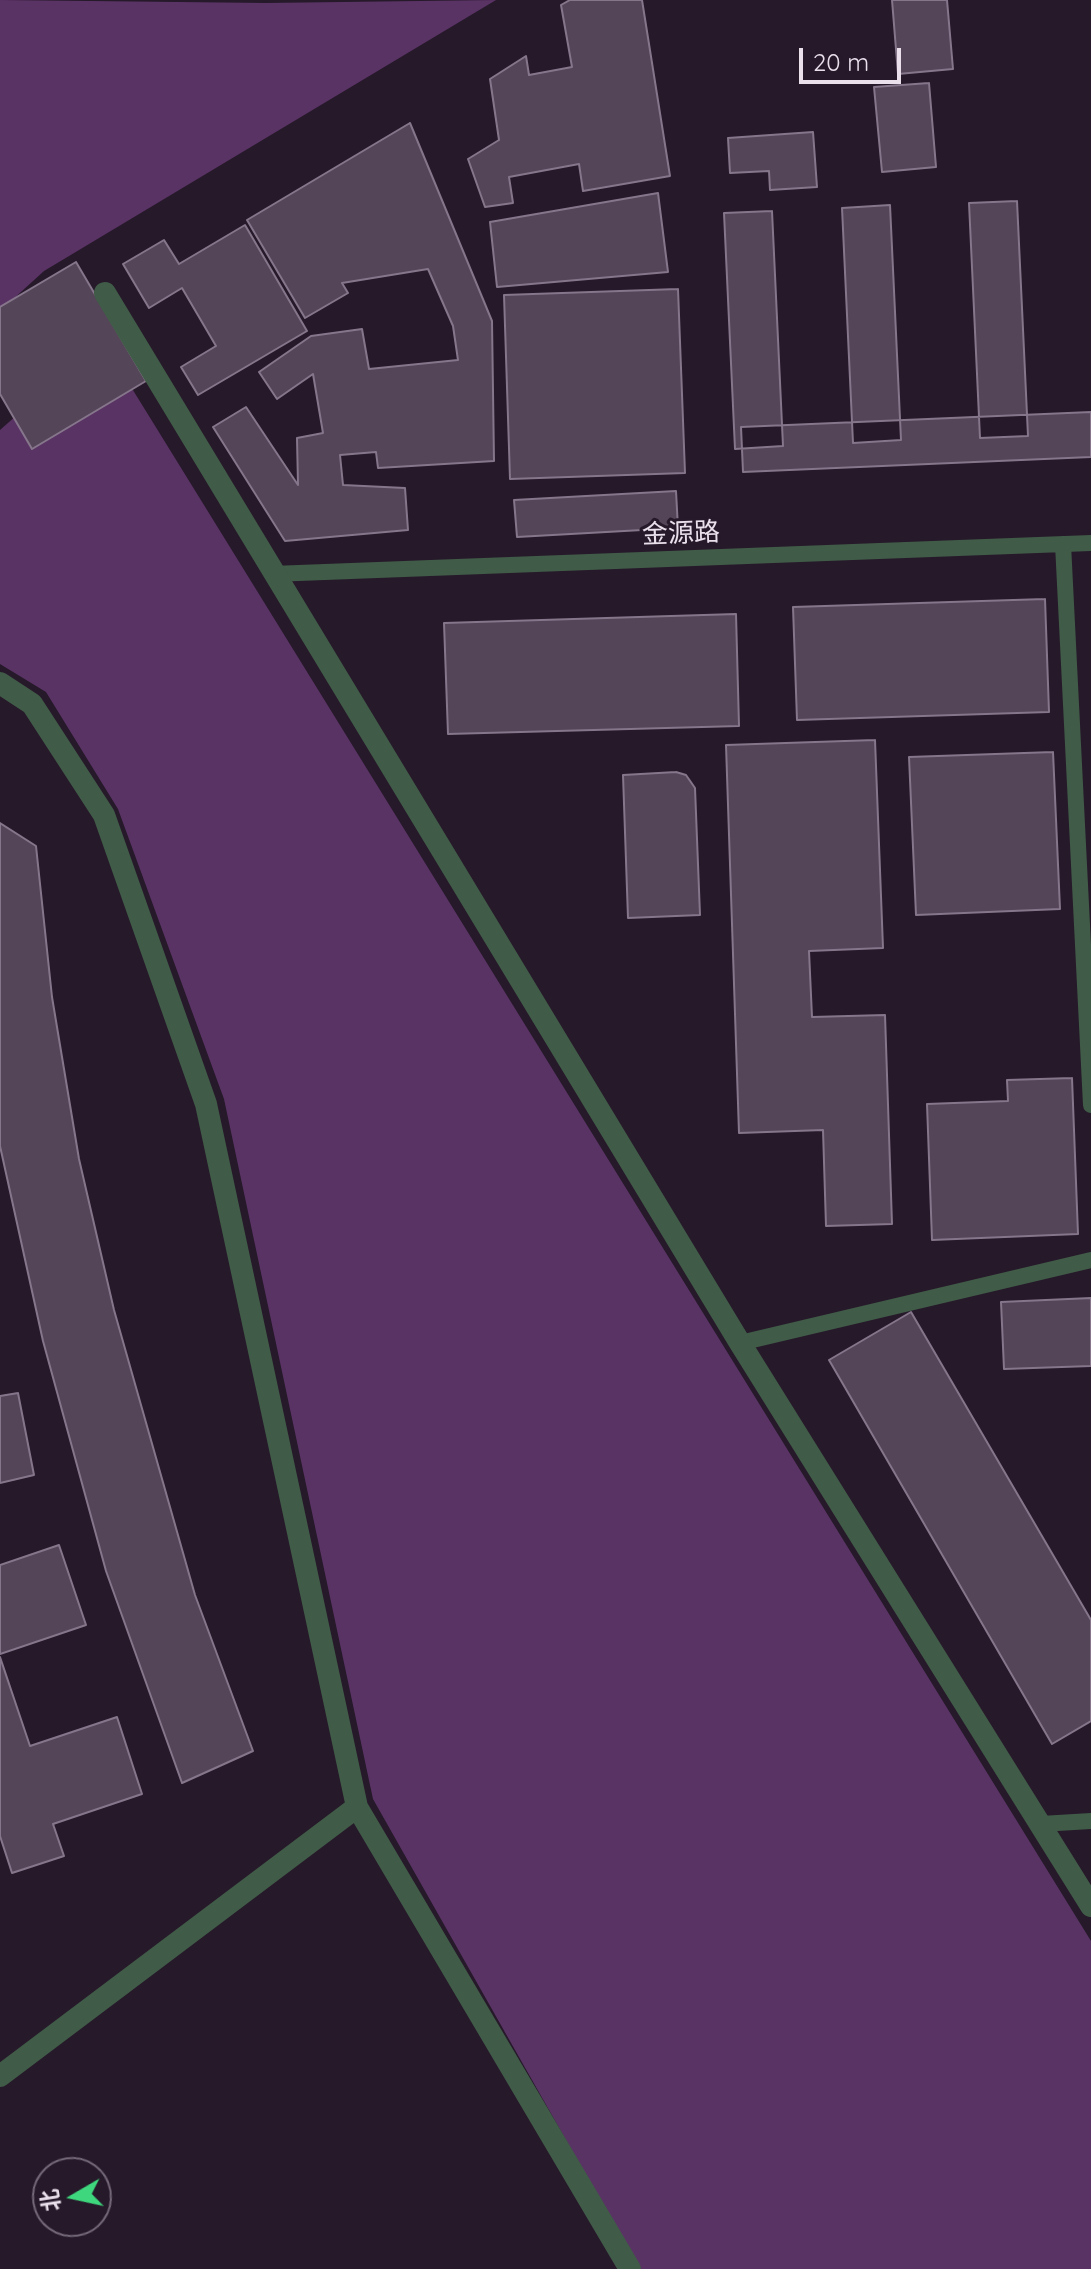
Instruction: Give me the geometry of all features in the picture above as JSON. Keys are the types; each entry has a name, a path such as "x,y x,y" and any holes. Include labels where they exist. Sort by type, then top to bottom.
{"street":[{"path":"105,293 272,574 740,1343 1091,1906"},
{"path":"0,683 32,704 104,815 206,1104 357,1807 630,2269"},
{"path":"0,2076 357,1807"}],"lane":[{"name":"金源路","path":"272,574 1091,543"},
{"path":"1063,544 1091,1105"},
{"path":"740,1343 1091,1260"},
{"path":"1041,1824 1091,1821"}],"shaded area":[{"path":"0,0 266,3 496,0 44,271 0,311"},
{"path":"102,340 1091,1941 1091,2269 639,2269 373,1799 224,1099 118,809 46,692 0,664 0,430"}],"building":[{"path":"570,0 642,0 670,176 583,191 579,164 509,177 513,203 485,207 468,159 499,140 490,79 526,56 529,75 572,67 561,5"},
{"path":"892,0 947,0 953,69 898,74"},
{"path":"929,83 936,167 882,172 874,87"},
{"path":"410,123 492,321 494,461 378,468 376,452 340,455 343,485 405,488 408,530 285,541 213,427 246,407 298,485 297,438 323,433 313,374 277,399 259,372 311,336 362,329 369,369 458,360 453,326 428,269 342,283 348,293 305,318 247,220"},
{"path":"813,132 817,187 770,190 769,171 730,173 728,138"},
{"path":"658,193 668,272 497,287 490,222"},
{"path":"1017,201 1028,436 980,438 969,203"},
{"path":"890,205 901,440 853,443 842,208"},
{"path":"772,211 783,446 735,449 724,213"},
{"path":"245,225 307,331 198,395 181,367 216,346 182,288 149,308 123,264 164,240 179,264"},
{"path":"76,262 146,381 32,449 0,394 0,307"},
{"path":"678,289 685,473 510,479 504,295"},
{"path":"1091,412 1091,457 743,472 741,427"},
{"path":"676,491 678,528 517,537 514,500"},
{"path":"1045,599 1049,712 797,720 793,607"},
{"path":"736,614 739,726 448,734 444,623"},
{"path":"875,740 883,948 809,951 812,1017 885,1015 892,1224 826,1226 823,1130 739,1133 726,745"},
{"path":"1053,752 1060,909 916,915 909,757"},
{"path":"676,772 686,775 695,788 700,915 628,918 623,775"},
{"path":"0,823 36,846 52,997 79,1159 114,1310 195,1595 253,1751 182,1783 106,1571 43,1341 0,1146"},
{"path":"1072,1078 1078,1234 932,1240 927,1104 1008,1101 1007,1080"},
{"path":"1091,1298 1091,1366 1004,1369 1001,1302"},
{"path":"911,1312 1091,1620 1091,1721 1052,1744 829,1360"},
{"path":"18,1393 34,1475 0,1483 0,1396"},
{"path":"59,1545 86,1625 0,1654 0,1565"},
{"path":"0,1657 30,1746 117,1717 142,1794 53,1824 64,1856 12,1873 0,1836"}]}
